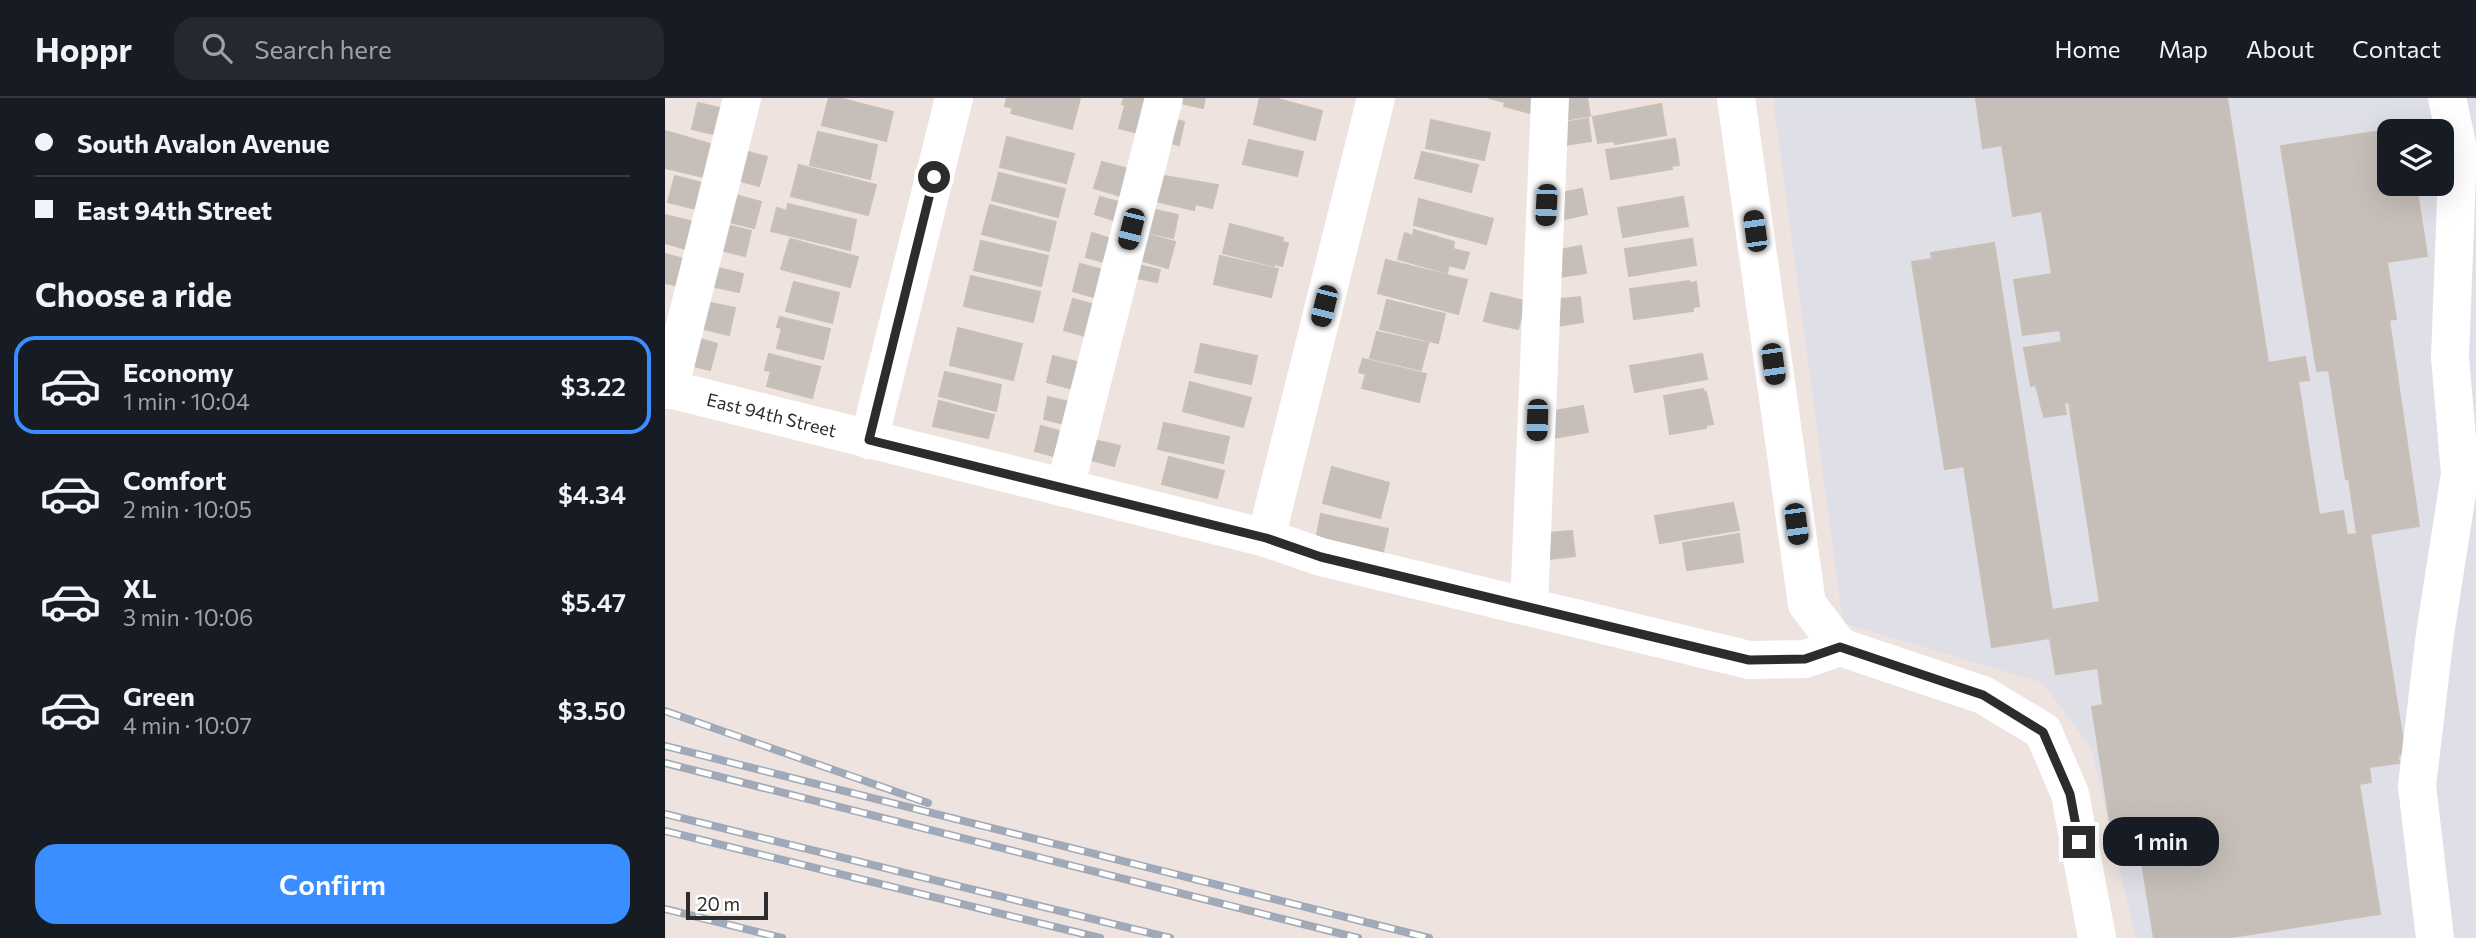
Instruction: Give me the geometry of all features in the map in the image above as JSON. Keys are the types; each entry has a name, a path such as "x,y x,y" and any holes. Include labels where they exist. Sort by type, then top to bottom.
{"street":[{"path":"667,389 742,98"},
{"path":"869,440 954,98"},
{"path":"1065,488 1164,98"},
{"path":"1266,538 1376,98"},
{"path":"1529,607 1550,98"},
{"path":"1736,98 1807,604 1840,647 1983,695 2043,732 2070,794 2097,938"},
{"path":"2435,938 2417,786 2435,634 2460,474 2450,358 2458,149 2447,98"},
{"name":"East 94th Street","path":"667,389 1266,538 1321,557 1749,660 1805,659 1840,647"}],"shaded area":[{"path":"1773,98 2476,98 2476,938 2136,938 2091,748 2043,683 1843,623"}],"building":[{"path":"829,98 839,98 893,112 886,141 822,125"},
{"path":"1007,98 1080,98 1072,129 1011,113 1013,108 1005,106"},
{"path":"1124,98 1151,98 1148,111 1122,104"},
{"path":"1177,98 1205,98 1203,108 1176,102"},
{"path":"1260,98 1274,98 1322,111 1315,140 1254,124"},
{"path":"1489,98 1537,98 1533,114 1504,106 1505,102"},
{"path":"1561,98 1587,98 1590,116 1564,120"},
{"path":"1976,98 2227,98 2268,363 2305,357 2309,380 2298,381 2319,515 2343,511 2347,535 2357,534 2349,479 2346,479 2329,370 2317,371 2281,146 2377,132 2377,196 2418,196 2427,256 2387,262 2396,319 2389,320 2419,526 2370,534 2405,754 2398,755 2399,763 2369,767 2371,782 2359,784 2380,914 2225,938 2154,938 2140,850 2115,854 2092,707 2103,705 2098,668 2056,674 2050,638 1992,647 1964,466 1945,469 1912,262 1932,259 1931,253 1994,243 2052,610 2100,602 2069,402 2064,403 2066,414 2044,417 2036,385 2031,386 2024,348 2062,342 2060,330 2023,335 2014,280 2052,274 2042,211 2013,216 2002,145 1983,148"},
{"path":"698,103 724,109 718,135 692,129"},
{"path":"1661,104 1666,135 1615,144 1614,141 1598,143 1593,117"},
{"path":"1125,106 1148,113 1142,134 1119,128"},
{"path":"1170,118 1184,122 1179,145 1163,141"},
{"path":"1588,119 1591,141 1564,145 1561,123"},
{"path":"1431,120 1490,133 1484,160 1426,148"},
{"path":"665,131 717,146 704,177 665,168"},
{"path":"818,132 877,145 870,179 810,165"},
{"path":"1007,137 1074,154 1066,183 1000,167"},
{"path":"1675,139 1679,165 1671,166 1672,169 1611,179 1606,150"},
{"path":"1249,140 1303,152 1297,176 1243,164"},
{"path":"741,150 767,157 759,186 734,179"},
{"path":"1422,152 1478,165 1471,192 1415,178"},
{"path":"1102,162 1128,169 1121,196 1094,188"},
{"path":"799,165 876,185 868,215 791,196"},
{"path":"999,173 1065,189 1058,217 992,200"},
{"path":"675,176 702,183 696,209 668,202"},
{"path":"1164,176 1218,185 1212,208 1195,204 1194,210 1151,200 1155,184 1162,185"},
{"path":"1582,189 1587,214 1560,220 1555,194"},
{"path":"732,194 761,202 754,228 725,221"},
{"path":"1100,197 1122,203 1116,221 1095,214"},
{"path":"1683,197 1688,226 1623,237 1618,208"},
{"path":"1419,199 1493,219 1486,244 1414,225"},
{"path":"788,204 856,220 850,250 771,231 777,208 787,211"},
{"path":"990,205 1056,222 1049,251 982,234"},
{"path":"1151,209 1178,215 1173,238 1146,232"},
{"path":"665,215 694,222 686,249 665,243"},
{"path":"723,224 751,231 745,256 717,249"},
{"path":"1230,224 1283,238 1282,242 1288,243 1282,266 1223,253"},
{"path":"1414,230 1454,242 1453,249 1469,253 1464,269 1449,265 1447,273 1398,259 1405,233 1413,236"},
{"path":"1092,233 1117,241 1111,264 1086,257"},
{"path":"1146,234 1175,242 1168,268 1139,260"},
{"path":"790,239 858,257 850,287 781,269"},
{"path":"1692,239 1696,265 1629,276 1625,249"},
{"path":"981,241 1048,256 1041,286 974,270"},
{"path":"1581,246 1586,273 1559,277 1554,251"},
{"path":"665,254 687,260 680,286 665,283"},
{"path":"1220,256 1278,269 1271,297 1214,284"},
{"path":"1386,260 1467,280 1458,314 1378,293"},
{"path":"1080,264 1107,271 1100,299 1073,291"},
{"path":"1134,264 1160,270 1157,282 1131,277"},
{"path":"714,267 743,274 739,292 710,286"},
{"path":"971,276 1040,292 1033,322 964,306"},
{"path":"794,282 839,293 832,323 786,311"},
{"path":"1696,282 1699,306 1693,307 1693,311 1634,319 1630,289"},
{"path":"1491,293 1525,301 1518,329 1484,321"},
{"path":"1580,297 1583,322 1557,326 1553,300"},
{"path":"1073,299 1098,306 1088,337 1064,330"},
{"path":"1387,300 1445,314 1438,343 1380,329"},
{"path":"706,302 735,308 729,335 700,328"},
{"path":"780,317 830,329 823,359 777,348 782,328 777,327"},
{"path":"958,328 1022,344 1013,380 950,365"},
{"path":"1377,332 1428,343 1421,370 1370,358"},
{"path":"697,338 717,344 710,370 690,365"},
{"path":"1201,344 1257,356 1251,384 1195,372"},
{"path":"769,354 820,367 812,398 767,386 771,371 765,370"},
{"path":"1702,354 1707,379 1635,392 1630,366"},
{"path":"1053,356 1084,364 1077,390 1047,382"},
{"path":"1363,359 1426,374 1419,402 1362,388 1366,374 1359,372"},
{"path":"945,372 1001,385 996,411 939,396"},
{"path":"1190,382 1251,398 1243,427 1183,411"},
{"path":"1703,389 1713,424 1706,425 1706,428 1670,434 1664,396"},
{"path":"1048,397 1073,403 1069,425 1044,419"},
{"path":"939,401 994,415 988,438 933,426"},
{"path":"1583,406 1588,432 1553,438 1549,412"},
{"path":"1164,423 1229,437 1223,463 1158,449"},
{"path":"1041,426 1066,433 1061,458 1035,451"},
{"path":"1094,440 1120,446 1114,466 1088,459"},
{"path":"1169,457 1224,471 1217,498 1162,484"},
{"path":"1332,467 1389,483 1380,518 1323,503"},
{"path":"1733,503 1739,530 1660,543 1655,516"},
{"path":"1321,514 1388,529 1382,556 1316,540"},
{"path":"1572,531 1575,556 1549,559 1547,533"},
{"path":"1739,534 1743,562 1687,570 1683,543"}],"railway":[{"path":"665,711 928,803"},
{"path":"665,746 1429,938"},
{"path":"665,763 1358,938"},
{"path":"665,814 1170,938"},
{"path":"665,831 1100,938"},
{"path":"665,909 782,938"}],"route":[{"path":"934,177 869,440 1266,538 1321,557 1749,660 1805,659 1840,647 1983,695 2043,732 2070,794 2079,842"}]}
